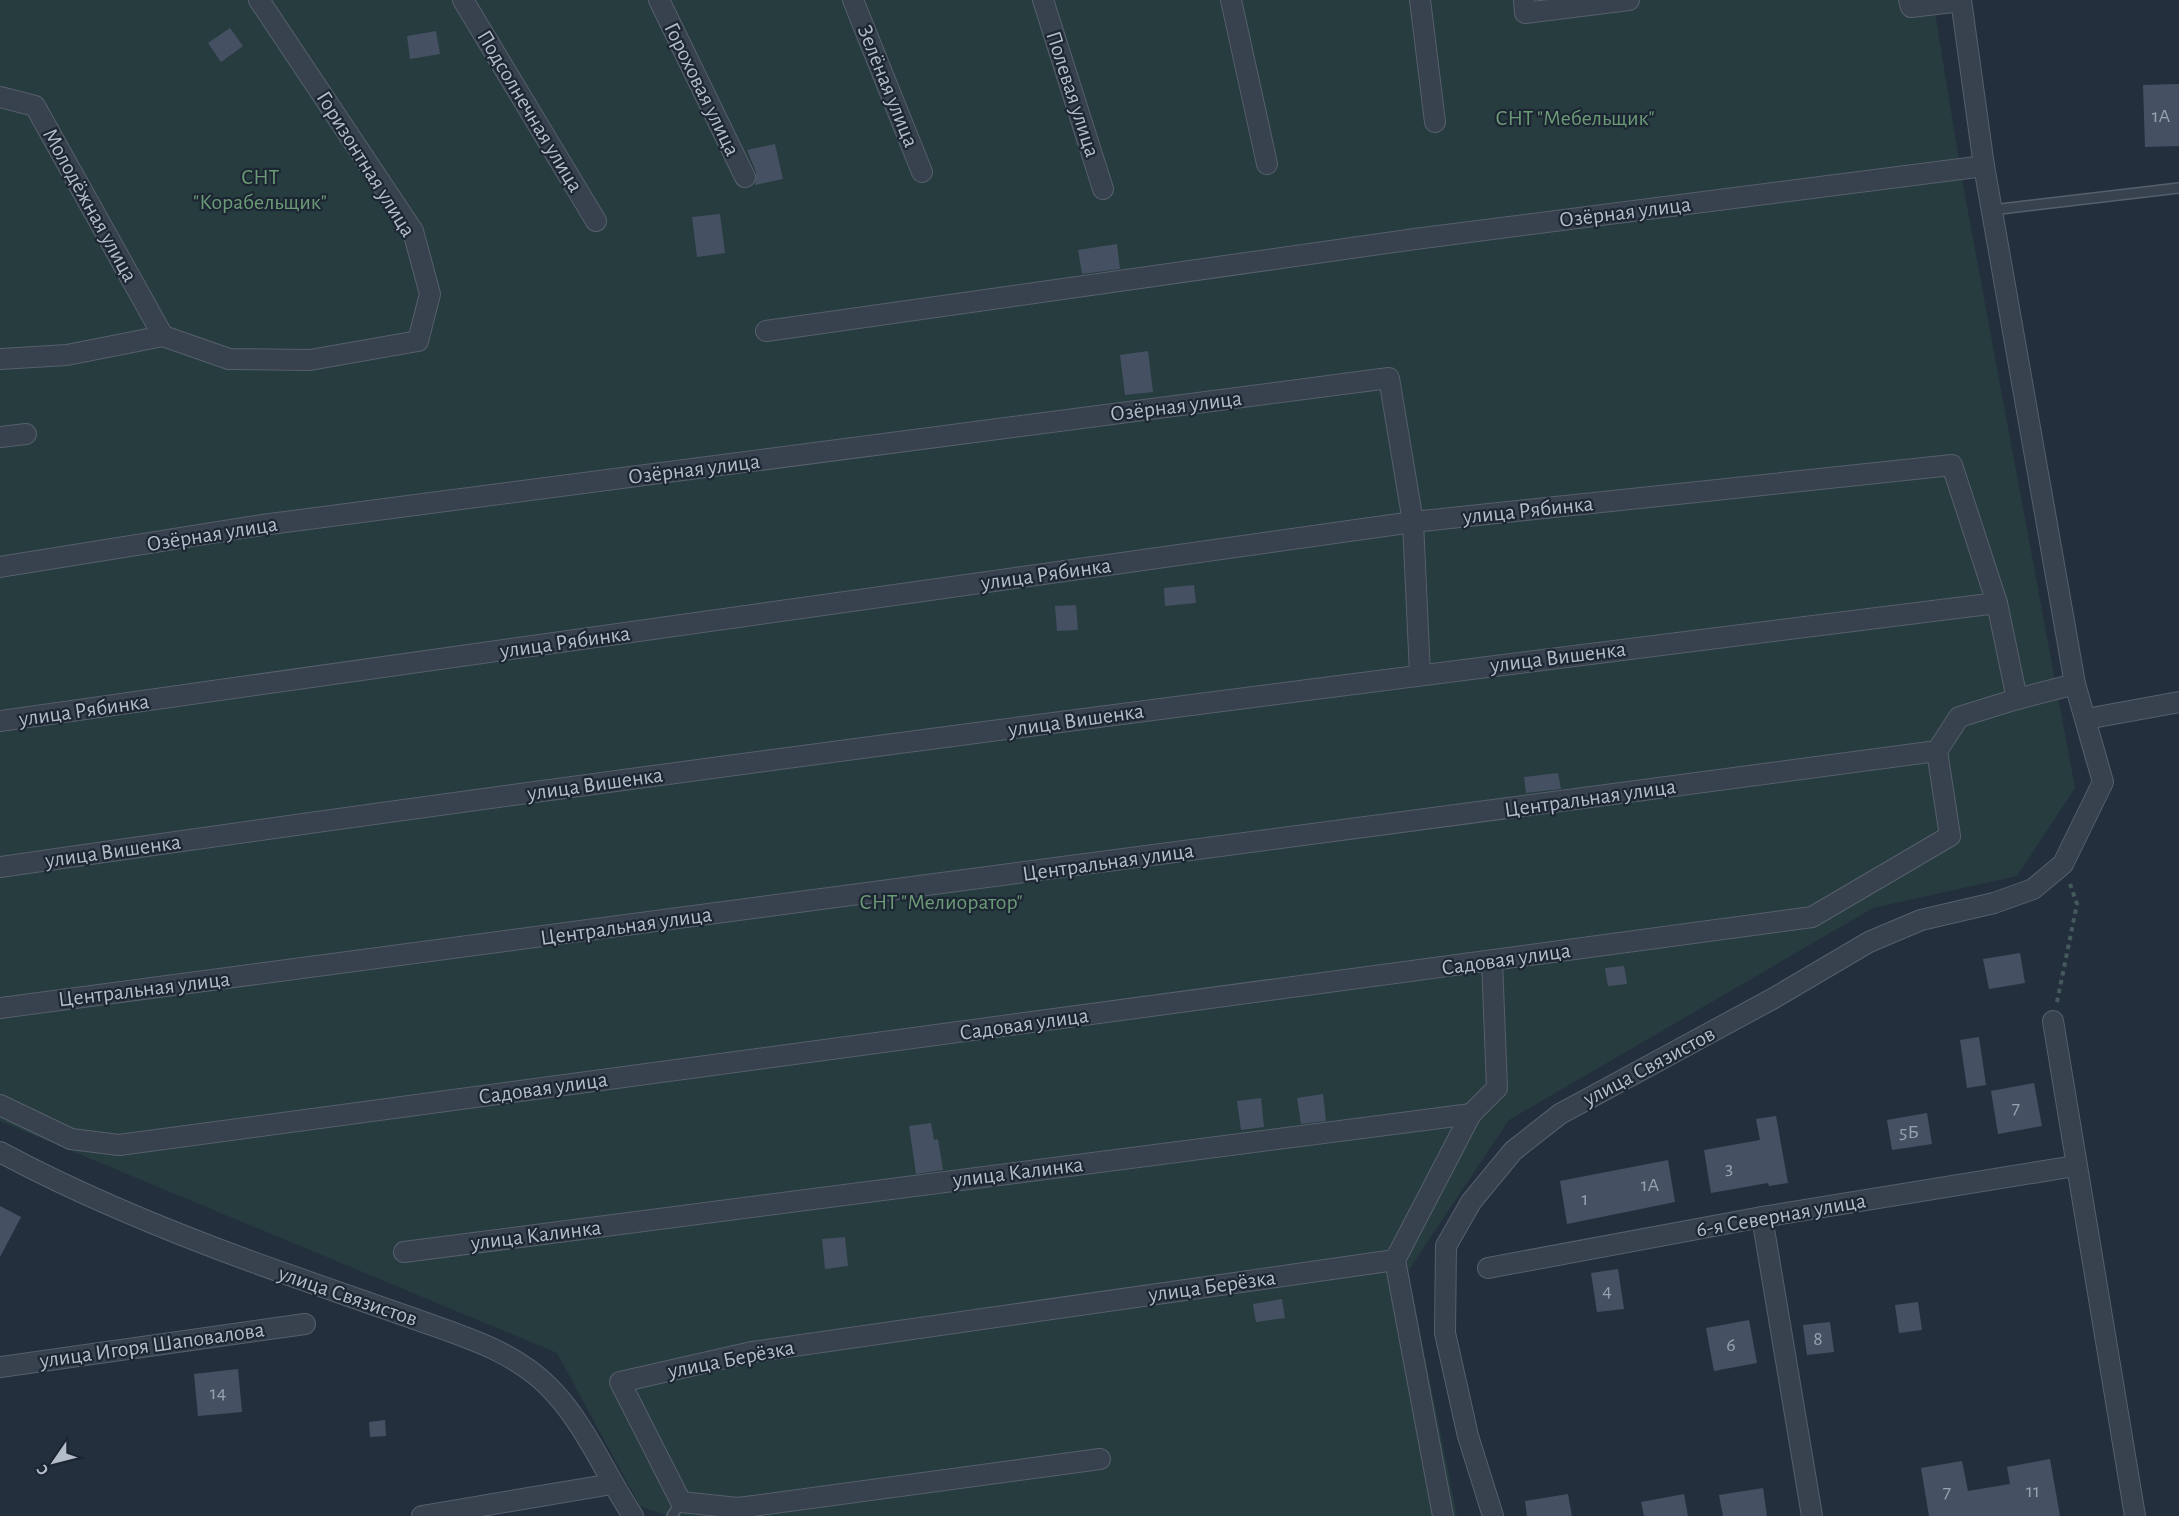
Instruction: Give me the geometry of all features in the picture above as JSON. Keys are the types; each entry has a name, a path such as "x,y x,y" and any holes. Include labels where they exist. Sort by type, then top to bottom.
{"street":[{"name":"Горизонтная улица","path":"163,336 229,359 310,360 418,341 430,294 414,231 259,0"},
{"name":"Подсолнечная улица","path":"463,0 596,221"},
{"name":"Гороховая улица","path":"659,0 745,177"},
{"name":"Зелёная улица","path":"853,0 922,172"},
{"name":"Полевая улица","path":"1043,0 1103,189"},
{"path":"1231,0 1267,164"},
{"path":"1420,0 1435,122"},
{"path":"1524,6 1629,0"},
{"path":"1909,0 1911,7 1961,1 1984,166 2074,684 2086,719 2179,702"},
{"name":"Молодёжная улица","path":"0,97 35,106 163,336"},
{"name":"Озёрная улица","path":"766,331 1415,239 1984,166"},
{"path":"0,359 67,355 163,336"},
{"name":"Озёрная улица","path":"0,567 274,524 1389,378 1413,522"},
{"path":"0,437 26,434"},
{"name":"улица Рябинка","path":"0,721 1413,522 1952,465 1997,603"},
{"path":"1413,522 1420,674"},
{"path":"1997,603 2017,699"},
{"name":"улица Вишенка","path":"0,867 349,817 1420,674 1997,603"},
{"path":"1937,751 1959,717 2074,684"},
{"name":"улица Связистов","path":"1493,1516 1468,1436 1445,1334 1446,1246 1471,1202 1513,1151 1551,1120 1774,998 1869,942 1921,920 1994,903 2032,889 2062,864 2103,782 2086,719"},
{"name":"Садовая улица","path":"0,1105 71,1139 119,1145 1812,917 1950,836 1937,751"},
{"name":"Центральная улица","path":"0,1008 1937,751"},
{"path":"1443,1516 1395,1260 1471,1114 1497,1088 1492,961"},
{"path":"2053,1021 2075,1166 2135,1516"},
{"name":"улица Калинка","path":"404,1252 1471,1114"},
{"name":"улица Связистов","path":"0,1152 76,1191 152,1223 235,1256 476,1340 516,1361 548,1386 574,1418 633,1516"},
{"name":"6-я Северная улица","path":"1488,1268 1762,1217 2075,1166"},
{"path":"1762,1217 1812,1516"},
{"name":"улица Берёзка","path":"1100,1459 738,1508 677,1509 620,1382 752,1352 1395,1260"},
{"name":"улица Игоря Шаповалова","path":"0,1367 305,1324"},
{"path":"422,1516 612,1484"}],"lane":[{"path":"1992,210 2179,188"}],"path":[{"path":"2053,1021 2077,904 2062,864"}],"green space":[{"name":"СНТ \"Мелиоратор\"","path":"0,0 1933,0 1963,185 2075,788 2017,876 1873,908 1509,1120 1408,1271 1457,1516 667,1516 640,1506 557,1353 0,1121"}],"building":[{"path":"230,28 243,46 221,62 208,43"},
{"path":"436,31 440,54 410,59 407,36"},
{"path":"2179,84 2179,146 2145,147 2143,85"},
{"path":"775,144 783,179 755,185 756,172 747,150"},
{"path":"720,214 725,253 697,257 692,217"},
{"path":"1117,244 1120,269 1082,274 1078,250"},
{"path":"1148,351 1153,392 1125,395 1120,355"},
{"path":"1194,585 1196,603 1165,606 1164,588"},
{"path":"1076,605 1078,630 1057,631 1055,606"},
{"path":"1558,773 1561,789 1526,793 1524,777"},
{"path":"2020,953 2025,983 1989,989 1983,959"},
{"path":"1624,966 1627,984 1608,986 1605,968"},
{"path":"1979,1037 1986,1085 1967,1088 1960,1040"},
{"path":"2034,1083 2042,1126 1998,1134 1991,1091"},
{"path":"1323,1094 1326,1121 1301,1124 1297,1098"},
{"path":"1261,1098 1264,1127 1241,1130 1237,1101"},
{"path":"1927,1113 1932,1144 1892,1150 1887,1120"},
{"path":"1776,1116 1788,1183 1769,1186 1768,1183 1711,1193 1704,1150 1760,1140 1756,1119"},
{"path":"931,1123 934,1140 938,1139 943,1170 916,1174 909,1126"},
{"path":"1668,1160 1675,1202 1567,1224 1560,1181"},
{"path":"0,1206 21,1217 0,1257"},
{"path":"845,1237 848,1266 825,1269 822,1239"},
{"path":"1618,1269 1624,1309 1597,1312 1591,1273"},
{"path":"1282,1299 1285,1318 1256,1322 1253,1304"},
{"path":"1918,1302 1922,1330 1899,1333 1895,1305"},
{"path":"1749,1320 1757,1363 1714,1371 1706,1328"},
{"path":"1830,1322 1834,1352 1807,1355 1803,1325"},
{"path":"238,1369 242,1412 198,1416 194,1374"},
{"path":"385,1420 386,1436 370,1437 369,1422"},
{"path":"2050,1459 2060,1516 1929,1516 1921,1468 1962,1461 1968,1491 2010,1484 2007,1467"},
{"path":"1763,1488 1767,1516 1723,1516 1719,1495"},
{"path":"1568,1494 1572,1516 1527,1516 1525,1501"},
{"path":"1684,1494 1688,1516 1644,1516 1641,1502"}],"park label":[{"name":"СНТ \"Мебельщик\"","path":"1575,118"},
{"name":"СНТ \"Корабельщик\"","path":"260,190"}]}
